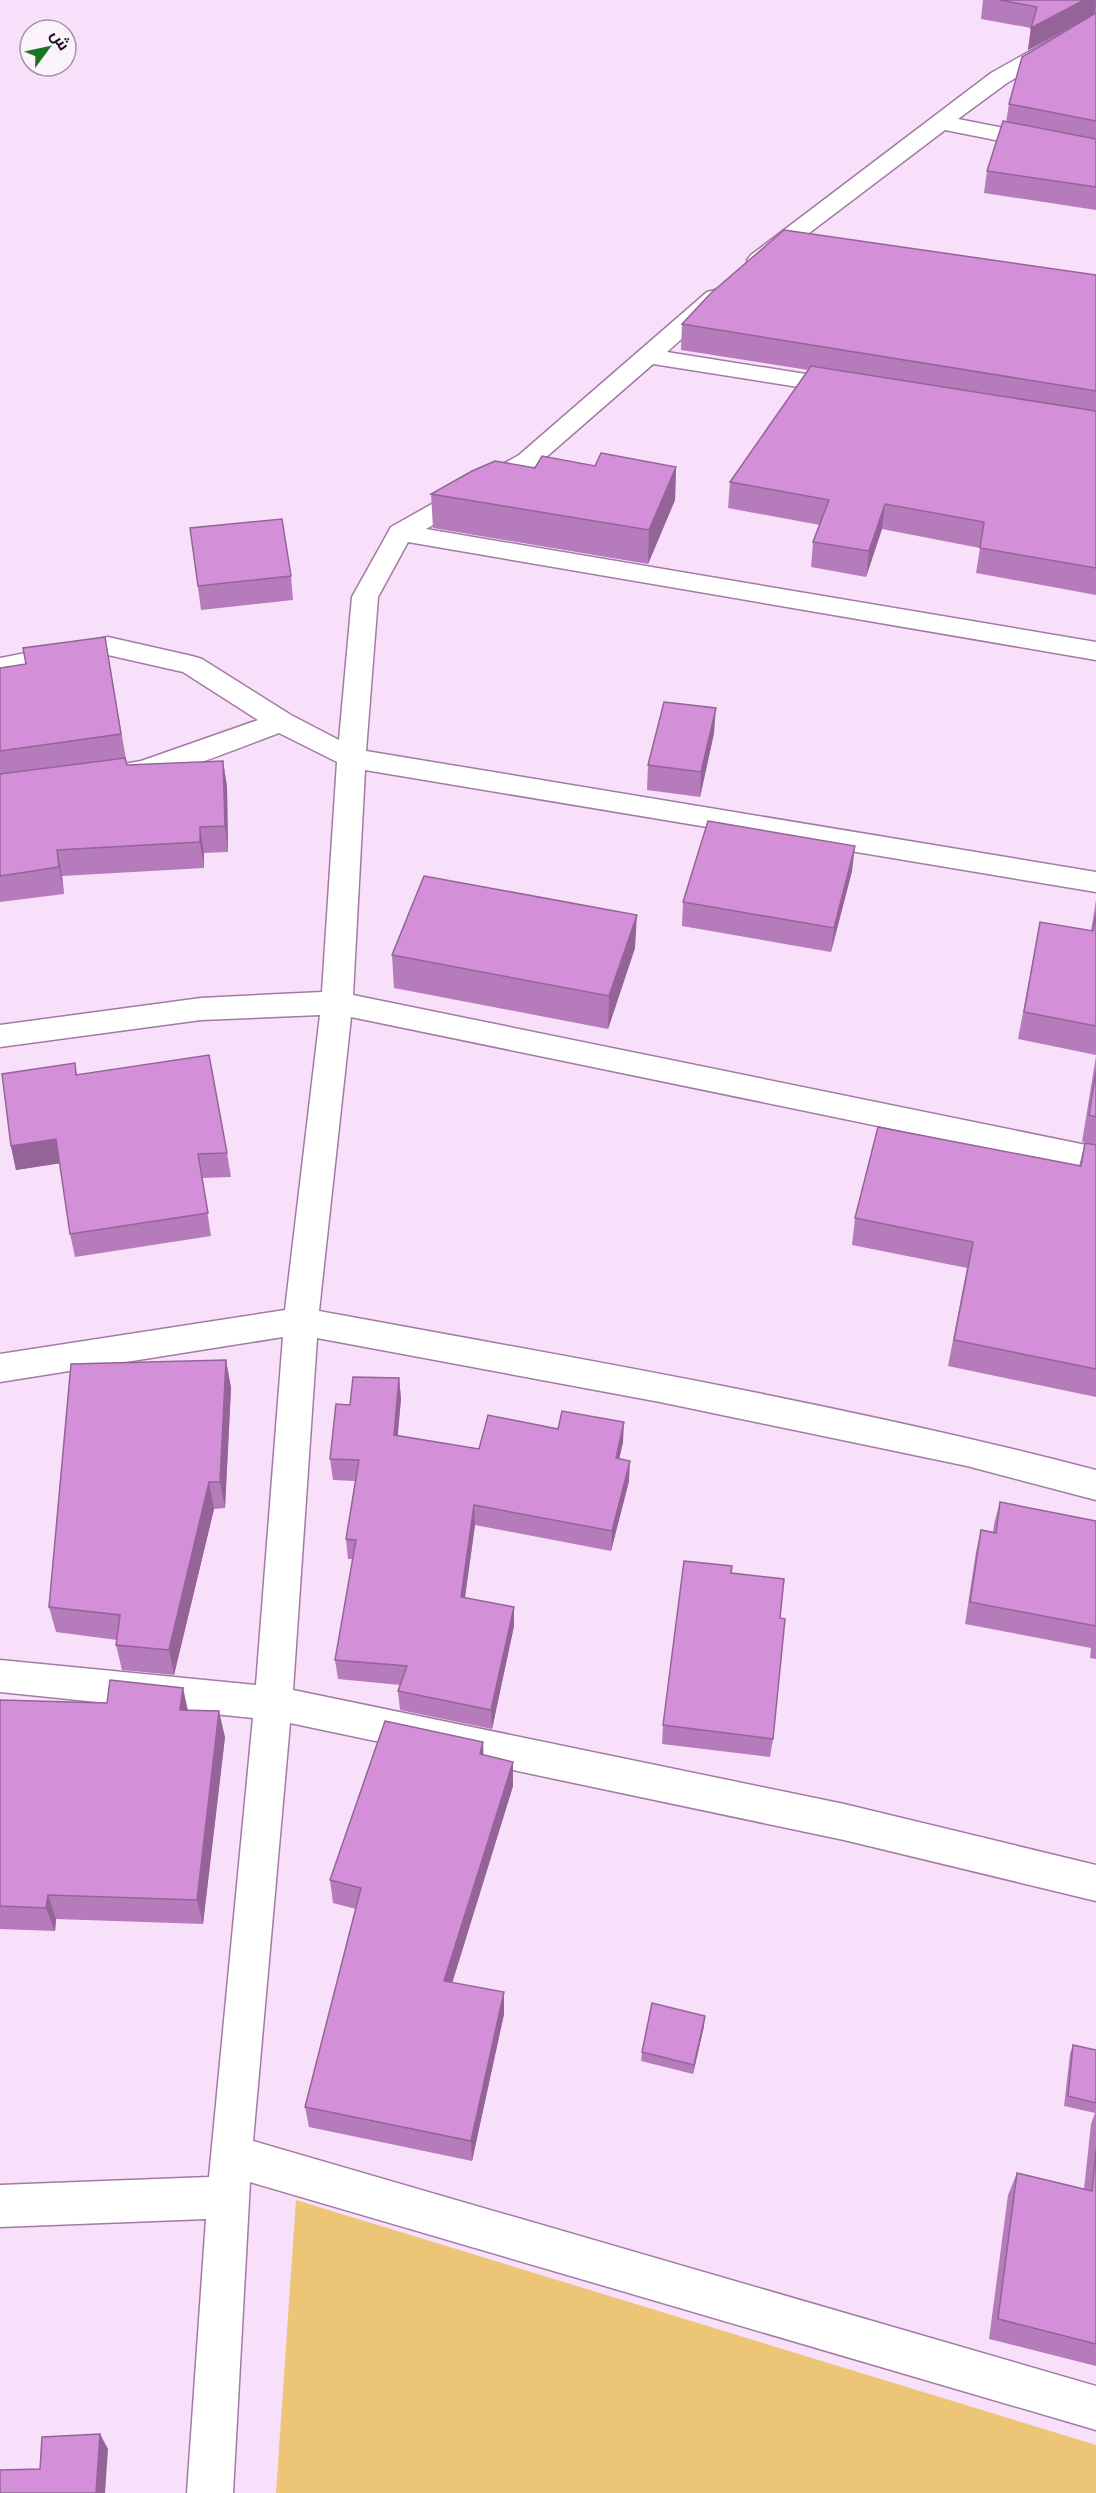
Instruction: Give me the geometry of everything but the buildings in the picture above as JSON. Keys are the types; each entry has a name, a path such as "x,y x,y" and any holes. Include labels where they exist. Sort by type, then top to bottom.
{"street":[{"path":"210,2493 231,2155 273,1703 302,1321 338,1003 351,759 365,597 400,533 528,460 776,245 943,123 999,78 1094,25"},
{"path":"943,123 1096,153"},
{"path":"776,245 812,250"},
{"path":"647,356 871,392"},
{"path":"400,533 1096,651"},
{"path":"0,667 108,646 192,664 281,722 351,759 1096,882"},
{"path":"88,778 144,770 281,722"},
{"path":"0,1036 201,1009 338,1003 1096,1159"},
{"path":"0,1368 302,1321 660,1388 967,1451 1096,1485"},
{"path":"0,1676 273,1703 844,1822 1096,1883"},
{"path":"231,2155 1096,2408"},
{"path":"0,2206 230,2197"}],"shaded area":[{"path":"296,2200 1096,2445 1096,2493 276,2493"}]}
